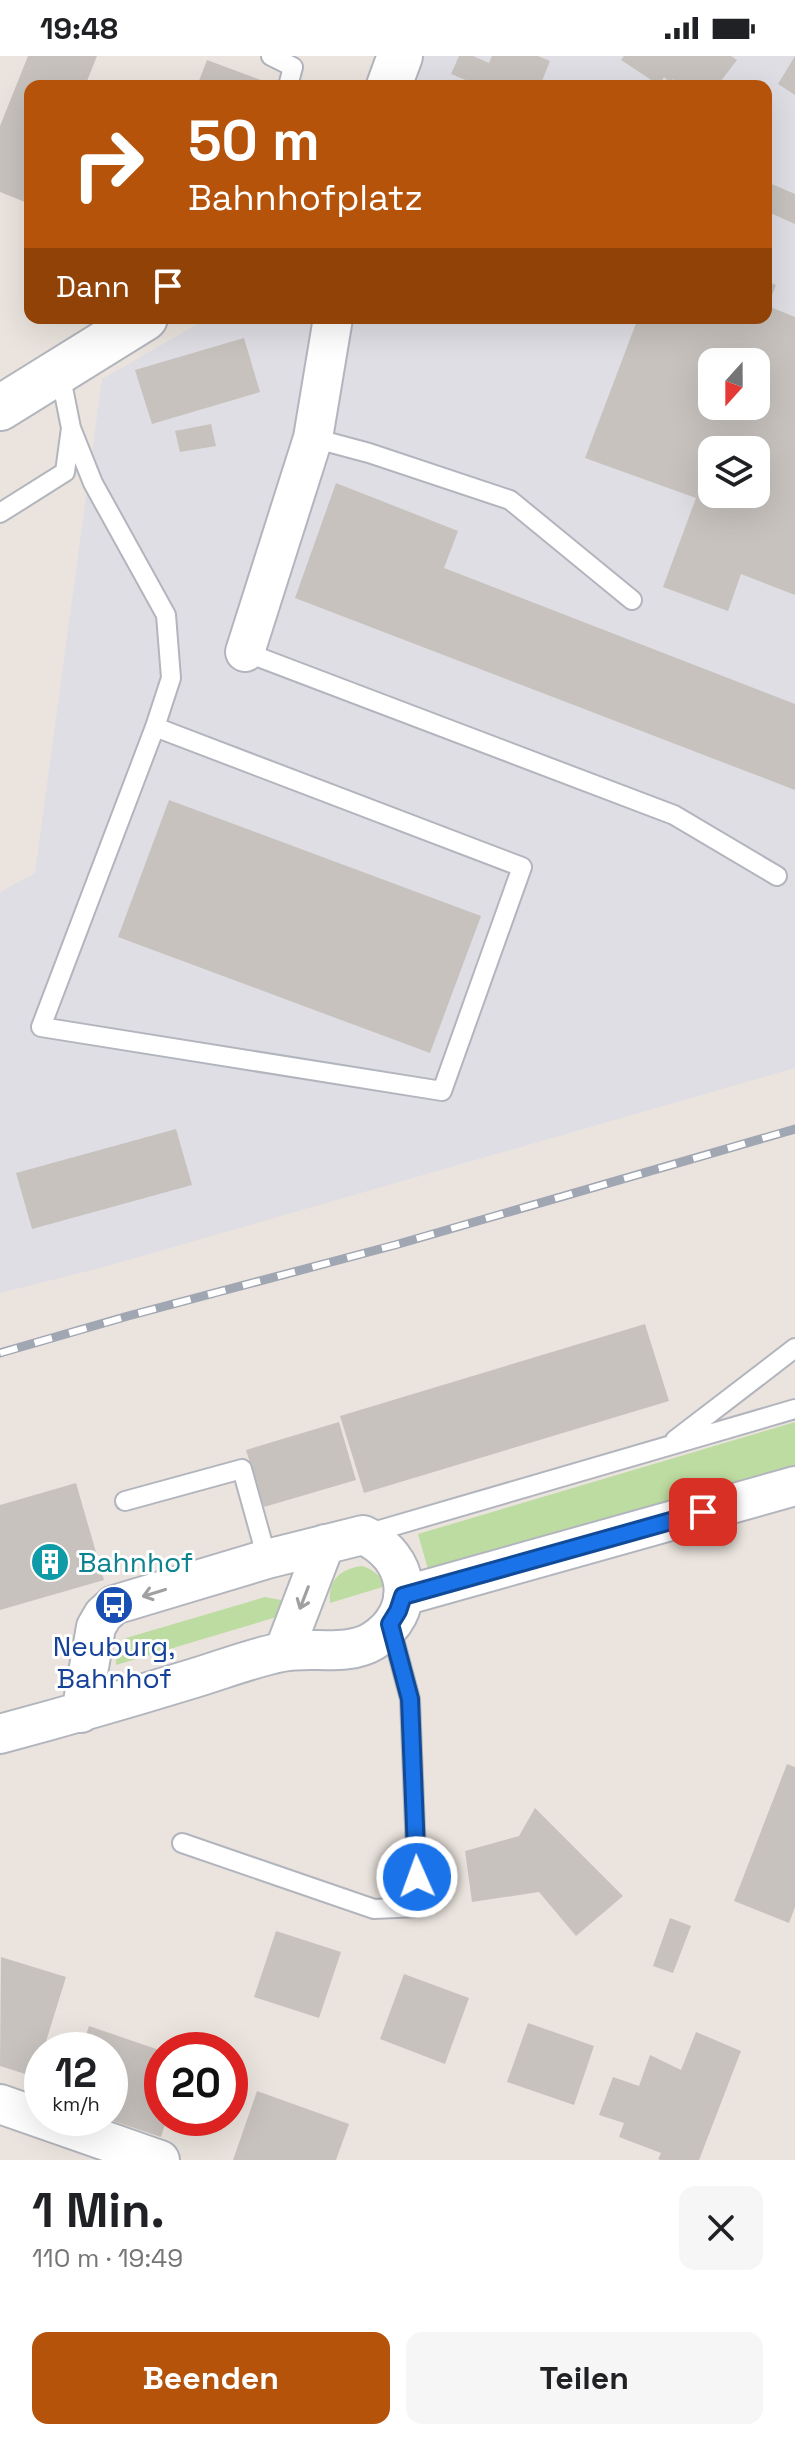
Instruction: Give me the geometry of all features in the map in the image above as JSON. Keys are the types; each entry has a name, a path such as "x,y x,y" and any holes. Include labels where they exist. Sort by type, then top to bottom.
{"main road":[{"path":"391,80 400,56"},
{"path":"0,408 136,324"}],"street":[{"path":"245,652 313,438 332,324"},
{"path":"396,1610 795,1486"},
{"path":"0,1734 81,1713 284,1651 345,1649 372,1641 396,1610 403,1580 399,1565 378,1541 363,1535 267,1559 114,1605 96,1627 81,1713"},
{"path":"284,1651 325,1544"},
{"path":"0,2104 160,2160"}],"lane":[{"path":"271,56 293,67 290,80"},
{"path":"60,373 71,428 93,483 166,615 171,678 41,1027 442,1091 522,867 155,727"},
{"path":"0,513 65,472 71,428"},
{"path":"313,438 369,453 510,500 632,600"},
{"path":"245,652 674,815 777,876"},
{"path":"666,1446 795,1348"},
{"path":"363,1535 795,1409"},
{"path":"125,1501 242,1469 267,1559"},
{"path":"182,1843 374,1909 418,1907 410,1699 396,1610"}],"shaded area":[{"path":"424,56 795,56 795,1068 104,1267 0,1293 0,892 35,873 102,379 198,324 772,324 772,80 418,80"}],"green space":[{"path":"795,1422 795,1467 430,1576 418,1534"},
{"path":"362,1566 376,1573 386,1586 330,1603 331,1588 337,1577"},
{"path":"265,1597 281,1600 290,1613 116,1665 116,1649 126,1638"}],"building":[{"path":"28,56 97,56 87,80 24,80 24,202 0,192 0,126"},
{"path":"459,56 473,56 489,63 492,56 538,56 550,61 542,80 466,80 451,74"},
{"path":"624,56 731,56 737,60 722,80 668,80 664,77 662,80 651,80 621,60"},
{"path":"795,56 795,95 778,84"},
{"path":"207,60 261,80 199,80"},
{"path":"772,184 795,194 795,224 772,214"},
{"path":"772,308 795,317 795,595 741,574 728,611 663,587 696,498 585,458 636,324 772,324"},
{"path":"244,338 260,392 152,424 135,370"},
{"path":"211,424 216,446 180,452 175,431"},
{"path":"336,483 458,531 444,568 795,704 795,790 295,598"},
{"path":"169,800 481,916 430,1053 118,937"},
{"path":"176,1129 192,1185 32,1229 16,1173"},
{"path":"645,1324 669,1401 364,1493 340,1416"},
{"path":"339,1422 356,1480 264,1507 246,1450"},
{"name":"Bahnhof","path":"76,1483 104,1580 0,1610 0,1505"},
{"path":"787,1764 795,1767 795,1907 789,1923 734,1901"},
{"path":"535,1808 623,1896 576,1936 539,1892 472,1902 465,1851 519,1836"},
{"path":"670,1918 691,1926 673,1973 653,1966"},
{"path":"276,1931 341,1952 319,2018 254,1997"},
{"path":"1,1957 66,1977 49,2032 24,2032 24,2074 0,2066"},
{"path":"404,1974 469,1998 445,2064 380,2039"},
{"path":"528,2023 594,2046 574,2105 507,2082"},
{"path":"89,2026 107,2032 87,2032"},
{"path":"696,2032 741,2051 699,2160 661,2160 658,2159 661,2153 619,2137 624,2123 599,2115 613,2077 639,2086 650,2055 681,2070"},
{"path":"128,2039 144,2045 144,2131 128,2126"},
{"path":"257,2091 349,2124 336,2160 233,2160 241,2136 248,2136 248,2117"}],"railway":[{"path":"0,1353 395,1245 795,1129"}],"place":[{"name":"Bahnhof","path":"50,1562"},
{"name":"Neuburg, Bahnhof","path":"114,1605"}],"route":[{"path":"417,1877 410,1699 390,1624 403,1596 703,1512"}]}
